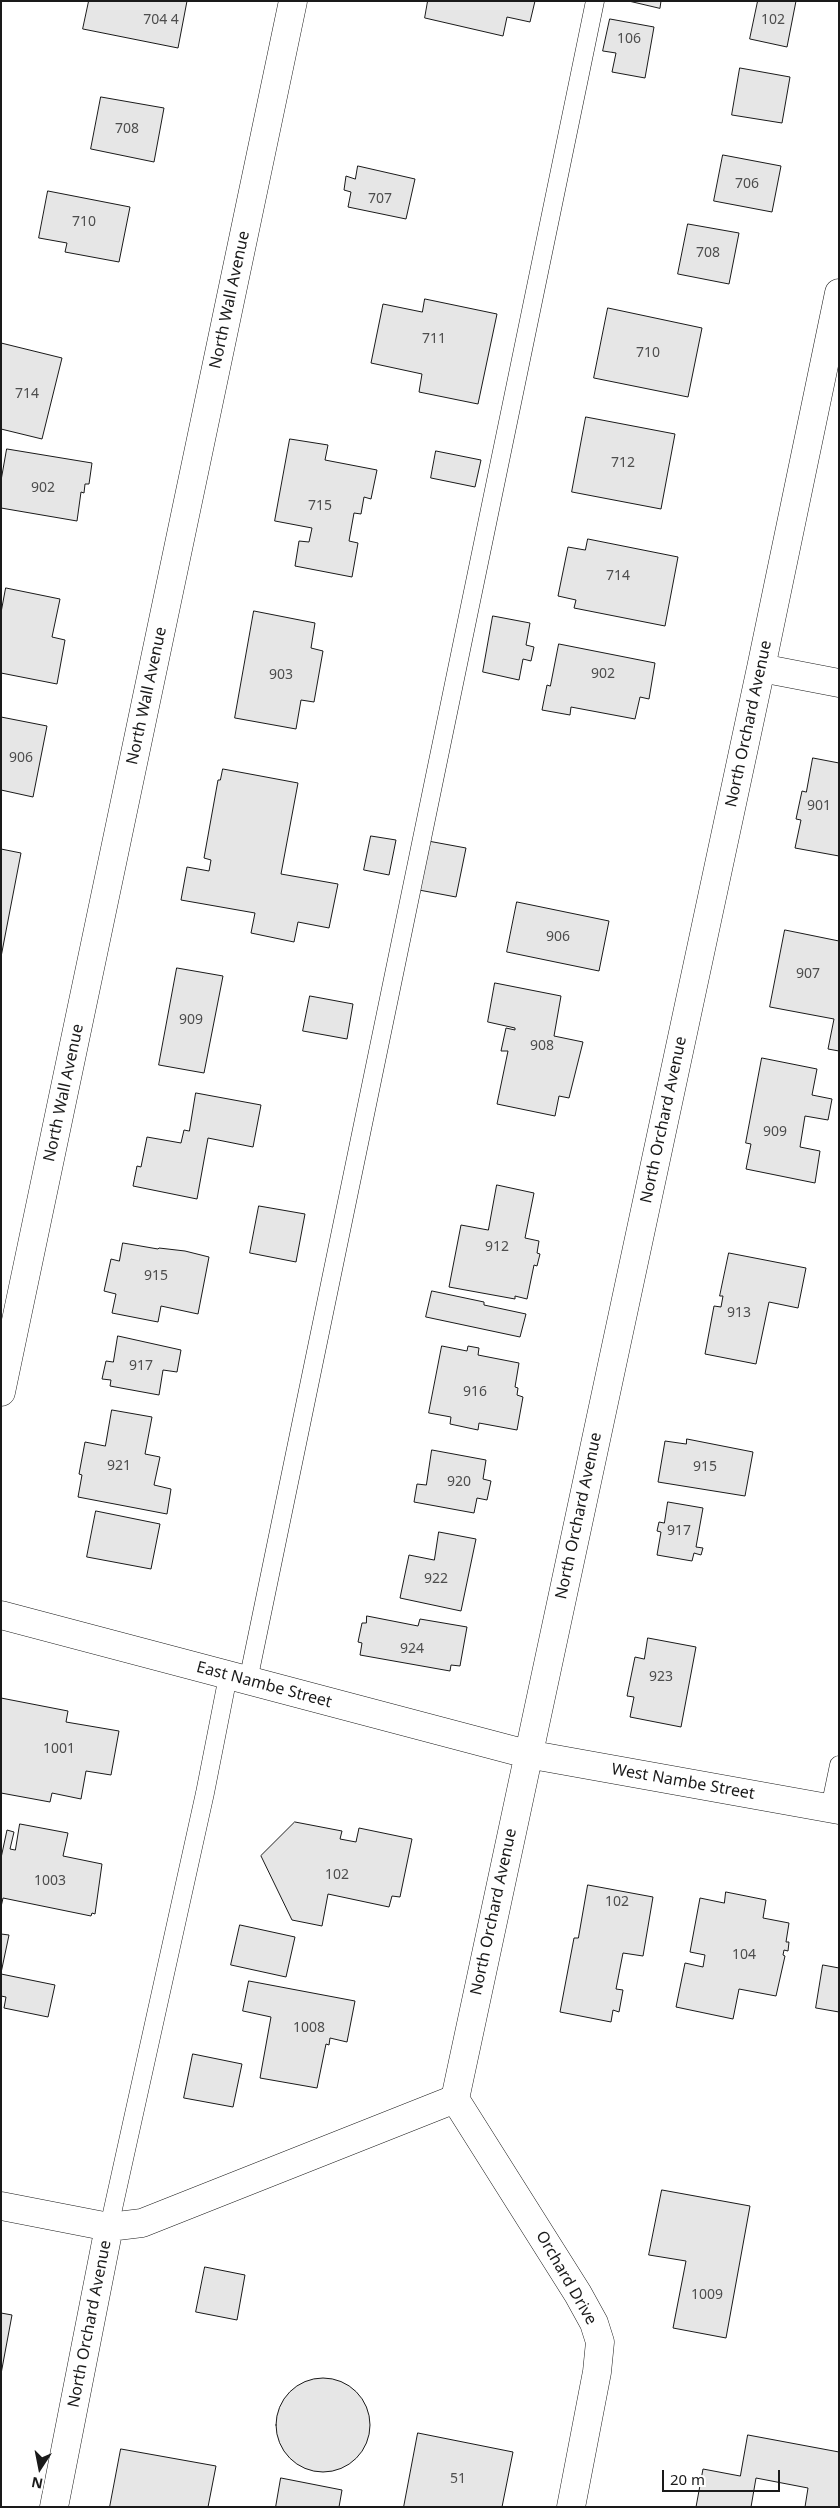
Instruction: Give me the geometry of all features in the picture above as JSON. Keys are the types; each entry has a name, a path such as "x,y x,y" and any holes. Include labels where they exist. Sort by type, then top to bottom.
{"street":[{"name":"North Wall Avenue","path":"1,1392 293,1"},
{"name":"North Orchard Avenue","path":"54,2507 109,2227 142,2222 455,2099 761,668 839,293"},
{"path":"761,668 839,683"},
{"name":"East Nambe Street","path":"1,1615 528,1754"},
{"name":"West Nambe Street","path":"528,1754 834,1809"},
{"name":"Orchard Drive","path":"455,2099 578,2294 594,2323 600,2342 597,2372 571,2507"},
{"path":"1,2206 109,2227"}],"lane":[{"path":"109,2227 205,1793 238,1678 594,1"},
{"path":"834,1809 839,1765"}],"building":[{"path":"89,1 187,1 178,48 83,29"},
{"path":"428,1 535,1 530,22 507,17 503,36 425,18"},
{"path":"629,1 661,1 660,8"},
{"path":"758,1 796,1 787,47 750,39"},
{"path":"610,19 654,27 645,78 612,72 616,53 603,51"},
{"path":"740,68 790,77 782,123 732,115"},
{"path":"101,97 164,108 154,162 91,149"},
{"path":"723,155 781,166 772,212 714,201"},
{"path":"358,166 415,179 406,219 348,207 351,192 344,190 346,176 355,179"},
{"path":"48,191 130,207 119,262 65,252 67,243 39,238"},
{"path":"688,224 739,233 729,284 678,274"},
{"path":"425,299 497,314 478,404 419,392 422,374 371,363 383,304 422,312"},
{"path":"608,308 702,328 688,397 594,378"},
{"path":"1,343 62,358 42,439 1,429"},
{"path":"586,417 675,434 661,509 572,492"},
{"path":"290,439 328,445 325,460 377,470 371,499 364,497 361,514 354,513 349,541 358,543 352,577 295,566 299,541 309,542 312,528 275,521"},
{"path":"7,449 92,463 89,484 85,484 84,493 81,492 77,521 1,508 1,481"},
{"path":"436,451 481,460 475,487 431,478"},
{"path":"588,539 678,557 665,626 574,608 576,600 558,596 568,547 585,550"},
{"path":"6,588 60,599 52,637 65,640 57,684 1,673 1,613"},
{"path":"254,611 315,623 311,648 323,651 314,702 301,700 296,729 235,718"},
{"path":"493,616 530,623 526,645 534,647 531,661 523,659 519,680 483,672"},
{"path":"559,644 655,663 649,699 640,697 635,719 571,707 570,715 542,710 547,685 550,686"},
{"path":"1,717 47,726 33,797 1,790"},
{"path":"813,758 839,763 839,856 795,848 801,820 796,819 802,791 806,792"},
{"path":"223,769 298,783 281,874 338,884 329,928 298,922 294,942 251,933 255,913 181,900 187,867 209,871 211,860 204,858 218,780 220,780"},
{"path":"371,836 396,840 389,875 364,870"},
{"path":"428,841 466,848 456,897 419,890"},
{"path":"1,849 21,853 1,957"},
{"path":"517,902 609,921 599,971 507,952"},
{"path":"785,930 839,941 839,1051 828,1049 834,1019 770,1007"},
{"path":"177,968 223,976 204,1073 159,1065"},
{"path":"495,983 561,996 554,1036 583,1042 569,1098 559,1096 555,1116 497,1104 508,1051 501,1051 506,1028 515,1030 515,1028 488,1022"},
{"path":"310,996 353,1004 347,1039 303,1031"},
{"path":"762,1058 817,1069 812,1095 832,1099 828,1120 805,1116 800,1147 820,1151 815,1183 746,1169 751,1144 746,1143"},
{"path":"196,1093 261,1105 253,1147 208,1138 197,1199 133,1186 137,1166 141,1167 147,1137 181,1143 184,1130 189,1131"},
{"path":"497,1185 534,1193 525,1238 539,1241 537,1253 540,1254 537,1266 534,1265 527,1299 515,1296 515,1299 449,1287 461,1225 488,1230"},
{"path":"259,1206 305,1214 296,1262 250,1253"},
{"path":"123,1243 185,1251 209,1257 198,1314 161,1306 158,1322 112,1313 116,1294 104,1291 111,1259 119,1261"},
{"path":"729,1253 806,1268 798,1308 769,1302 756,1364 705,1354 714,1306 721,1307 723,1296 720,1296"},
{"path":"432,1291 484,1302 484,1305 526,1314 520,1337 426,1317"},
{"path":"118,1336 181,1350 177,1372 163,1370 159,1395 110,1386 111,1380 102,1379 106,1361 113,1362"},
{"path":"442,1346 467,1351 468,1346 479,1348 478,1355 519,1363 515,1387 518,1388 517,1395 523,1397 517,1430 479,1423 478,1430 450,1424 451,1417 429,1413"},
{"path":"112,1410 152,1417 145,1454 160,1457 154,1485 171,1489 167,1514 78,1497 82,1475 79,1474 85,1442 105,1446"},
{"path":"687,1439 753,1452 745,1496 658,1482 665,1441 686,1444"},
{"path":"432,1450 486,1460 483,1479 491,1481 487,1500 477,1498 474,1513 414,1502 417,1484 426,1485"},
{"path":"668,1502 703,1508 696,1547 703,1548 701,1555 694,1553 692,1561 657,1555 661,1532 657,1531 659,1522 664,1523"},
{"path":"96,1511 160,1524 151,1569 87,1557"},
{"path":"439,1532 476,1539 461,1611 400,1598 409,1555 434,1560"},
{"path":"367,1616 418,1626 420,1619 467,1627 460,1666 451,1665 450,1671 360,1655 362,1643 358,1642 362,1623 366,1623"},
{"path":"648,1638 696,1647 681,1727 630,1717 634,1697 627,1696 635,1657 644,1659"},
{"path":"1,1698 68,1711 66,1722 119,1731 111,1775 86,1771 81,1799 52,1793 50,1802 1,1793"},
{"path":"295,1822 342,1831 340,1839 356,1842 359,1828 412,1839 400,1897 392,1896 389,1907 328,1894 322,1926 292,1920 261,1856"},
{"path":"20,1824 68,1833 63,1856 102,1864 95,1914 92,1913 91,1916 3,1898 1,1907 1,1858 7,1830 14,1832 10,1849 15,1850"},
{"path":"588,1885 653,1897 643,1956 623,1953 616,1989 623,1990 619,2012 613,2010 611,2022 560,2012 574,1938 578,1938"},
{"path":"726,1892 766,1900 763,1918 789,1923 786,1942 789,1942 788,1951 784,1950 783,1955 785,1956 776,1996 739,1989 733,2019 676,2007 685,1963 703,1967 705,1955 690,1952 700,1898 724,1903"},
{"path":"240,1925 295,1937 286,1977 231,1965"},
{"path":"1,1934 9,1935 1,1973"},
{"path":"823,1965 839,1968 839,2012 816,2008"},
{"path":"1,1974 55,1985 48,2017 4,2008 6,1997 1,1996"},
{"path":"249,1981 355,2001 347,2042 330,2038 329,2045 326,2044 317,2088 260,2078 271,2017 243,2011"},
{"path":"193,2054 242,2064 233,2107 184,2098"},
{"path":"662,2190 750,2206 726,2338 673,2328 686,2261 649,2255"},
{"path":"205,2267 245,2275 237,2320 196,2312"},
{"path":"1,2313 12,2315 1,2374"},
{"path":"323,2378 341,2381 356,2392 367,2407 370,2425 367,2443 356,2458 341,2469 323,2472 305,2469 290,2458 279,2443 276,2425 279,2407 290,2392 305,2381"},
{"path":"418,2433 513,2452 502,2507 404,2507"},
{"path":"748,2435 839,2452 839,2507 805,2507 808,2488 756,2478 751,2507 696,2507 703,2469 740,2476"},
{"path":"121,2449 216,2466 208,2507 110,2507"},
{"path":"281,2478 342,2490 339,2507 276,2507"}]}
